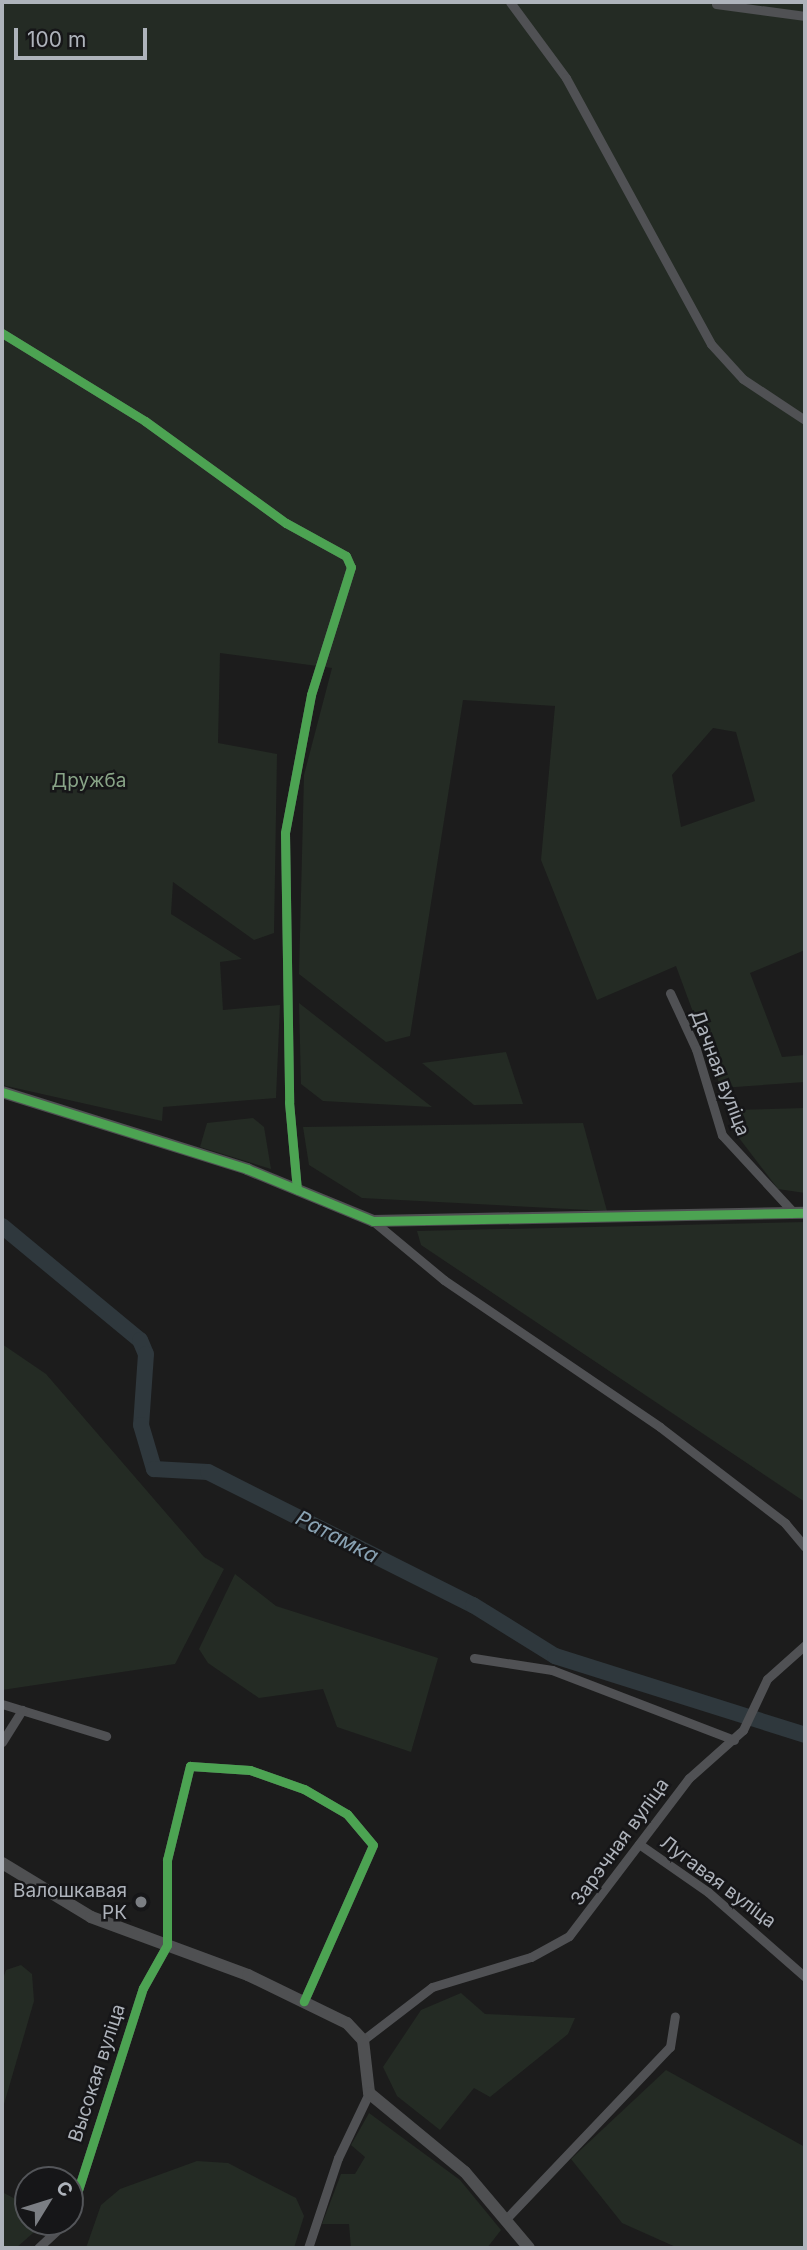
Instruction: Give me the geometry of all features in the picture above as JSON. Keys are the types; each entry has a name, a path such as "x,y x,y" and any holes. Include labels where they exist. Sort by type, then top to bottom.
{"street":[{"path":"510,2 566,78 711,344 743,379 805,420"},
{"path":"716,4 805,16"},
{"path":"2,333 346,556 351,567 311,695 285,833 289,1102 297,1190"},
{"name":"Дачная вуліца","path":"670,993 696,1049 722,1135 773,1190 799,1213"},
{"path":"2,1092 297,1190 373,1221 444,1280 660,1427 785,1523 805,1548"},
{"path":"373,1221 799,1213"},
{"name":"Зарэчная вуліца","path":"363,2045 432,1987 531,1957 569,1936 689,1778 743,1730 754,1701 767,1679 805,1645"},
{"path":"474,1658 552,1670 734,1740"},
{"path":"2,1704 106,1736"},
{"path":"2,1742 22,1710"},
{"path":"167,1945 167,1860 190,1766 250,1770 304,1789 347,1814 373,1845 304,2001"},
{"name":"Лугавая вуліца","path":"639,1844 708,1892 805,1977"},
{"path":"2,1863 91,1917 304,2001 347,2023 363,2045 369,2093 338,2158 308,2248"},
{"name":"Высокая вуліца","path":"84,2171 143,1988 167,1945"},
{"path":"505,2220 670,2047 675,2016"},
{"path":"369,2093 442,2150 529,2248"},
{"path":"38,2248 51,2236"}],"green space":[{"name":"Дружба","path":"2,2 805,2 805,950 750,973 782,1057 805,1055 805,1082 721,1088 676,966 597,1000 541,860 555,706 463,700 410,1036 386,1042 299,974 304,775 332,668 220,653 218,743 277,754 274,933 254,940 173,882 171,914 242,959 220,962 223,1010 280,1005 276,1098 163,1107 162,1121 2,1085","holes":["713,728 736,732 755,801 681,827 672,775"]},
{"path":"299,1003 432,1107 323,1101 301,1084"},
{"path":"506,1052 523,1104 474,1105 422,1063"},
{"path":"805,1108 805,1193 778,1189 736,1134 733,1110"},
{"path":"253,1118 264,1127 271,1169 200,1147 207,1123"},
{"path":"583,1123 607,1211 362,1198 309,1165 303,1127"},
{"path":"805,1222 805,1502 421,1245 417,1231"},
{"path":"2,1344 46,1374 204,1557 224,1569 175,1664 2,1690"},
{"path":"235,1574 276,1606 438,1658 411,1752 337,1727 323,1689 259,1698 208,1663 199,1649"},
{"path":"21,1965 32,1974 34,2001 2,2111 2,1982 6,1970"},
{"path":"461,1993 485,2014 575,2018 568,2034 490,2097 474,2088 440,2130 397,2096 383,2067 421,2010"},
{"path":"666,2070 805,2147 805,2248 678,2248 622,2223 571,2159"},
{"path":"369,2113 460,2180 501,2230 487,2248 351,2248 349,2224 322,2224 341,2174 355,2174 365,2157 351,2145"},
{"path":"197,2161 228,2163 296,2198 304,2216 294,2248 86,2248 101,2205 120,2189"},
{"path":"2,2192 14,2198 14,2236 30,2236 16,2248 2,2248"}],"waterway":[{"name":"Ратамка","path":"2,1226 140,1340 146,1354 141,1425 154,1469 208,1472 473,1605 555,1656 805,1735"}],"cycle path":[{"path":"2,333 145,421 286,523 346,556 351,567 311,695 285,833 289,1102 297,1190"},
{"path":"2,1092 247,1169 373,1221 805,1213"},
{"path":"84,2171 143,1988 167,1945 167,1860 190,1766 250,1770 304,1789 347,1814 373,1845 304,2001"}],"place":[{"name":"Валошкавая РК","path":"141,1902"}]}
